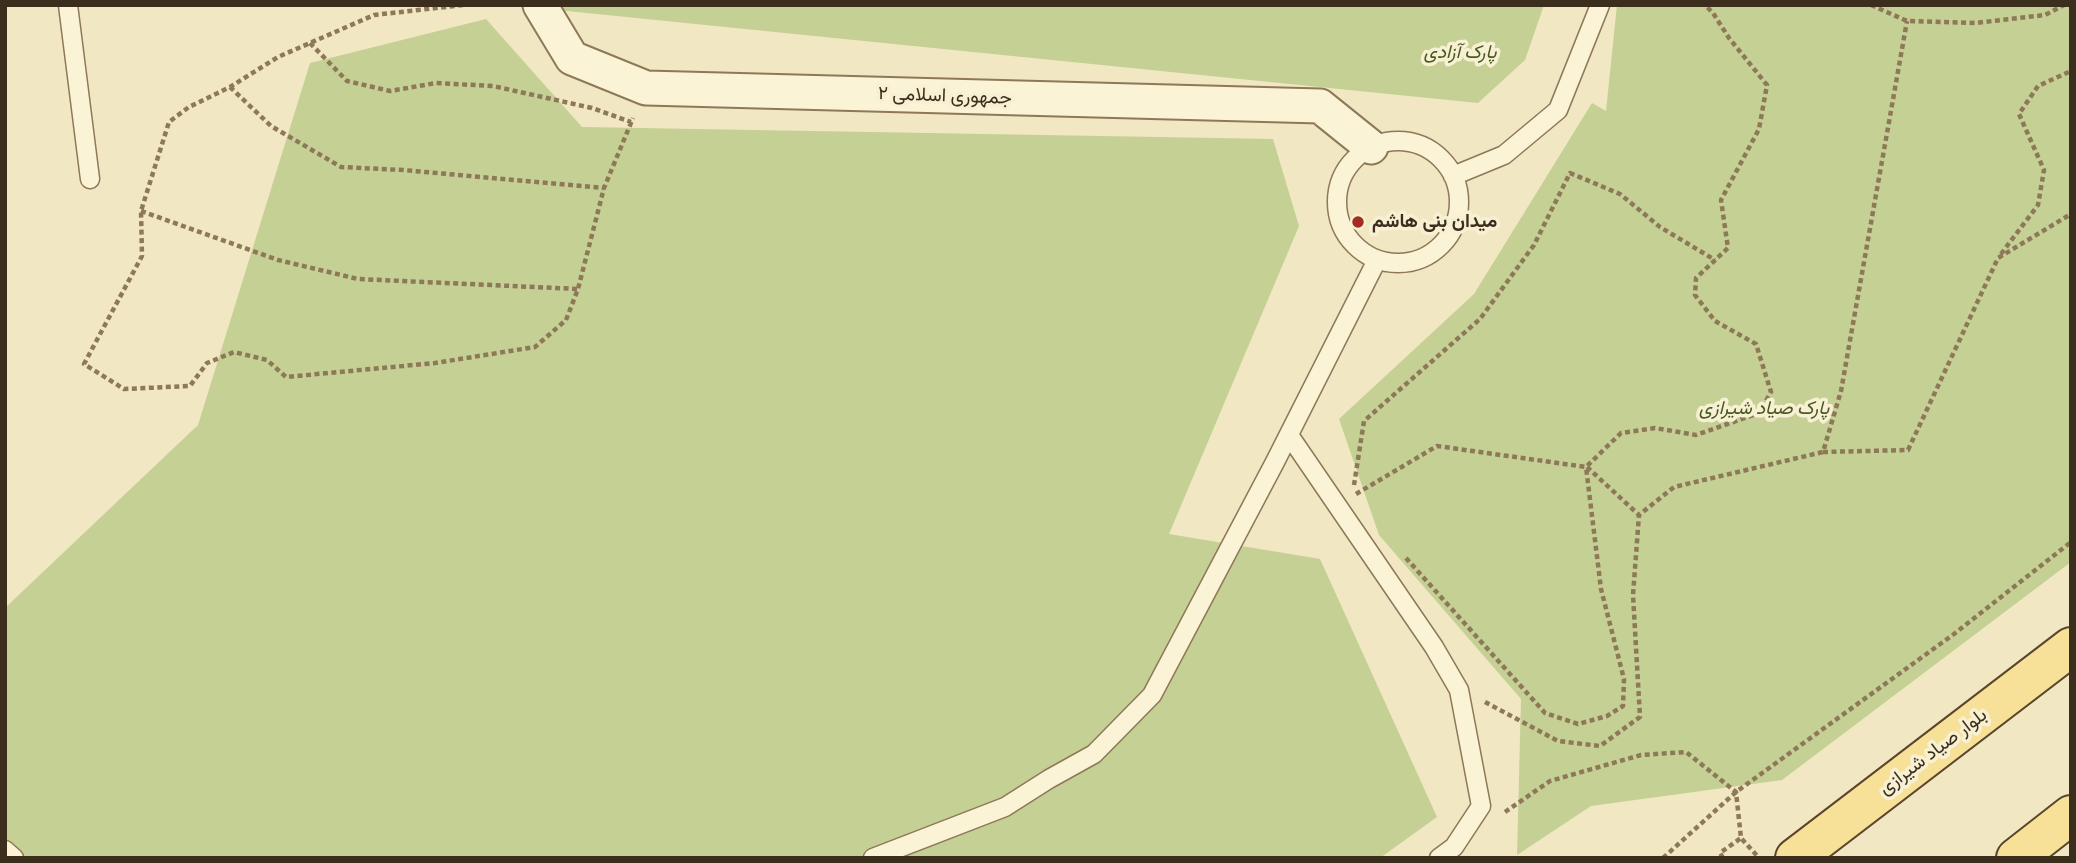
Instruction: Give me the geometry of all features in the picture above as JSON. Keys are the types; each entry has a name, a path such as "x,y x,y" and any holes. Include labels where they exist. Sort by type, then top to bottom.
{"main road":[{"name":"بلوار صیاد شیرازی","path":"1795,858 2071,647"},
{"path":"2016,858 2071,815"}],"street":[{"name":"جمهوری اسلامی ۲","path":"540,5 572,58 646,88 1320,106 1371,147"}],"lane":[{"path":"68,5 90,179"},
{"path":"1453,176 1504,155 1558,110 1600,5"},
{"path":"1394,141 1418,144 1439,157 1453,176 1459,199 1456,223 1444,243 1424,258 1401,263 1377,260 1357,247 1342,228 1337,205 1340,182 1352,161 1371,147 1394,141"},
{"path":"873,858 1005,807 1094,754 1152,695 1289,435 1377,260"},
{"path":"1289,435 1434,647 1459,690 1481,806 1454,847 1439,858"},
{"path":"5,850 14,858"}],"path":[{"path":"463,5 374,15 278,57 230,87 189,107 169,122 141,211 142,256 84,364 124,388 190,386 207,363 234,352 267,360 286,377 435,363 536,347 566,320 578,289 604,188 646,88"},
{"path":"1586,467 1621,433 1655,428 1696,435 1759,413 1771,392 1756,344 1715,321 1695,295 1696,278 1728,248 1721,200 1759,129 1767,85 1705,5"},
{"path":"1871,5 1908,20 1975,23 2045,15 2064,5"},
{"path":"1823,452 1841,391 1908,20"},
{"path":"310,43 347,81 390,91 436,83 494,86 592,108 631,122"},
{"path":"1459,690 1503,710 1558,741 1600,746 1640,717 1633,595 1639,515 1674,486 1823,452 1908,450 1998,257 2038,205 2044,170 2019,114 2038,86 2071,71"},
{"path":"230,87 271,126 341,167 604,188"},
{"path":"1352,496 1364,421 1480,319 1534,245 1570,173 1620,194 1660,227 1715,260"},
{"path":"141,211 278,260 358,279 578,289"},
{"path":"1998,257 2071,214"},
{"path":"1352,496 1437,446 1586,467 1639,515"},
{"path":"1404,555 1545,713 1578,724 1607,716 1623,706 1625,679 1601,589 1586,467"},
{"path":"1352,496 1361,506"},
{"path":"1663,858 1736,792 1954,634 2071,542"},
{"path":"1497,817 1550,781 1641,755 1686,752 1736,792 1741,838 1759,858"},
{"path":"1722,855 1741,838"}],"green space":[{"name":"پارک آزادی","path":"553,5 1544,5 1525,60 1478,103 557,10"},
{"name":"پارک صیاد شیرازی","path":"1617,5 2071,5 2071,562 1782,780 1591,806 1517,855 1521,699 1379,535 1339,419 1474,294 1592,103 1606,111"},
{"path":"486,19 582,127 1273,139 1299,226 1169,534 1320,559 1437,817 1380,858 5,858 5,608 198,425 310,63"}],"place":[{"name":"میدان بنی هاشم","path":"1358,222"}]}
